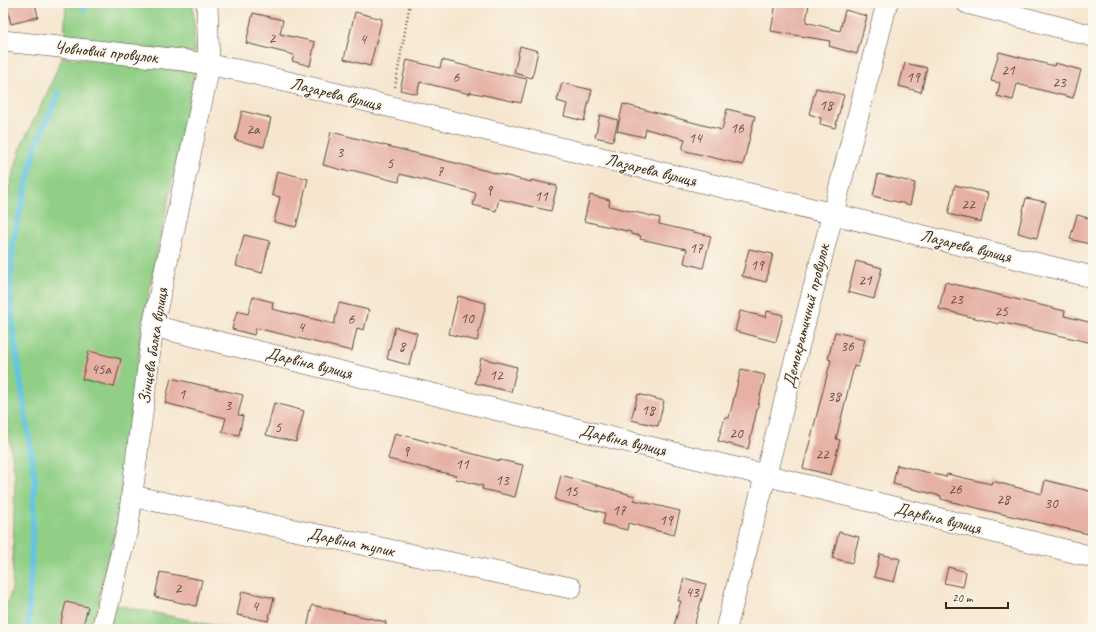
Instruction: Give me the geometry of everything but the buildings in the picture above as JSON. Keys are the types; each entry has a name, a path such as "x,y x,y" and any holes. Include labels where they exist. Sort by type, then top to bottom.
{"street":[{"name":"Зінцева балка вулиця","path":"102,629 128,526 153,326 209,64 207,3"},
{"name":"Демократичний провулок","path":"726,629 887,3"},
{"path":"967,3 1093,36"},
{"name":"Човновий провулок","path":"3,41 209,64"},
{"name":"Лазарева вулиця","path":"209,64 1093,277"},
{"name":"Дарвіна вулиця","path":"153,326 765,475 1093,557"},
{"name":"Дарвіна тупик","path":"132,496 571,588"}],"path":[{"path":"391,107 410,3"}],"green space":[{"path":"66,3 193,3 195,53 64,40"},
{"path":"62,57 195,71 143,321 117,524 98,601 231,629 3,629 3,617 12,589 15,475 3,398 3,209 22,144 49,89"}],"waterway":[{"path":"85,9 86,3"},
{"path":"28,629 35,479 14,336 10,291 13,240 36,146 59,92"}]}
